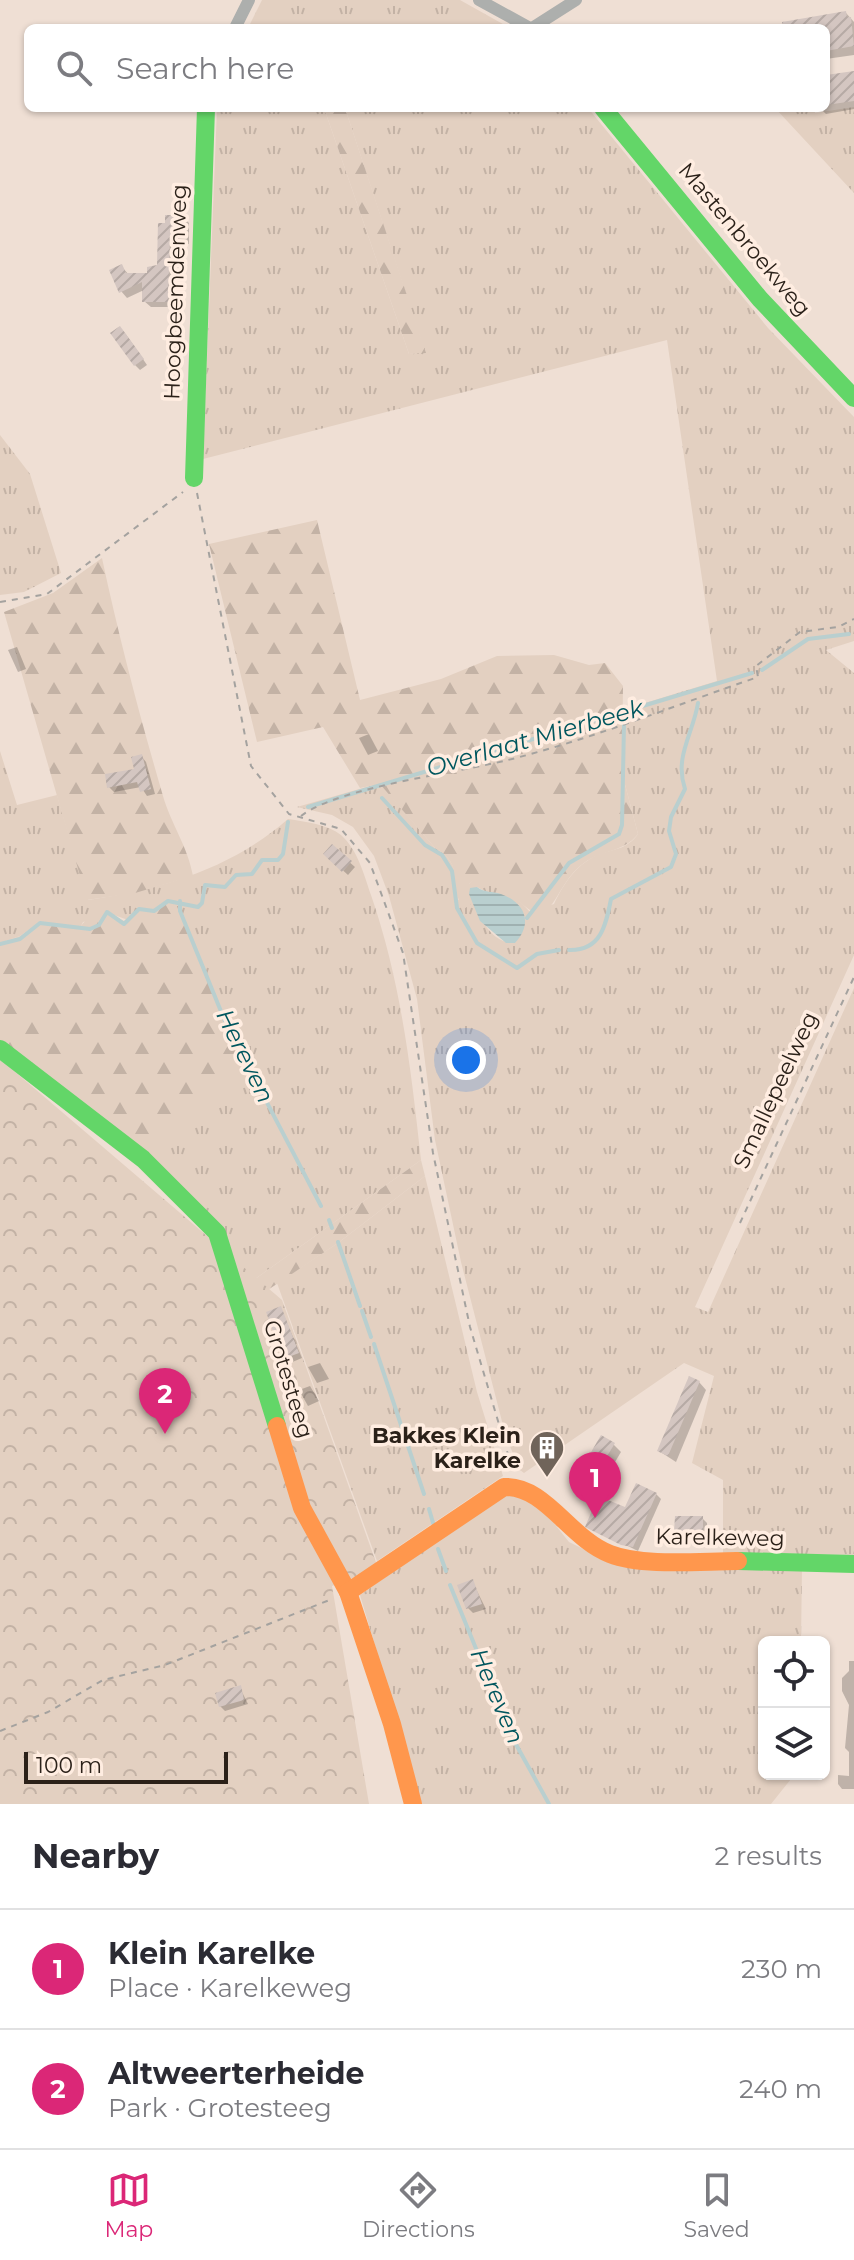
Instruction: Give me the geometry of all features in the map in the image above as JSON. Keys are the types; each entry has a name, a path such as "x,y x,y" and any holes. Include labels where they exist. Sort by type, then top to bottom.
{"street":[{"path":"237,24 249,0"},
{"path":"479,0 524,24"},
{"path":"537,24 576,0"},
{"name":"Hoogbeemdenweg","path":"194,478 206,112"},
{"name":"Mastenbroekweg","path":"606,112 760,299 854,398"},
{"name":"Grotesteeg","path":"0,1049 160,1176 197,1208 217,1233 302,1508 348,1592 392,1724 413,1804"},
{"path":"348,1592 504,1487 514,1486"},
{"name":"Karelkeweg","path":"514,1486 534,1495 597,1550 623,1559 854,1564"}],"path":[{"path":"0,602 47,594 92,557 182,493 194,478"},
{"path":"194,478 251,766 289,814 341,829 370,863 403,953 433,1153 470,1327 511,1461 514,1486"},
{"path":"300,817 310,809 359,794 510,760 758,677 756,666 800,632 838,627 854,619"},
{"name":"Smallepeelweg","path":"740,1223 854,977"},
{"path":"0,1731 48,1712 103,1680 165,1665 348,1592"}],"green space":[{"path":"262,0 460,0 503,24 250,24"},
{"path":"854,107 854,193 779,112"},
{"path":"217,112 325,112 409,354 425,352 346,112 591,112 768,328 854,417 854,641 826,650 854,673 854,955 695,1307 708,1312 854,988 854,1555 723,1553 723,1480 692,1463 714,1376 684,1363 524,1473 520,1470 506,1437 461,1262 435,1140 417,999 389,896 374,856 353,827 332,815 297,807 380,783 452,864 458,900 467,895 469,884 477,875 500,880 530,912 554,904 578,868 600,854 626,845 638,834 622,773 625,709 717,681 667,340 203,459","holes":["477,887 519,905 515,943 497,938 484,924 477,905"]},
{"path":"325,112 346,112 426,353 409,354"},
{"path":"0,435 30,474 61,573 24,592 0,595"},
{"path":"317,520 360,700 441,679 497,656 554,655 589,665 605,663 623,686 622,773 638,834 626,845 591,859 577,869 542,916 500,884 478,876 469,884 471,904 464,909 459,901 451,862 435,848 380,784 360,788 323,727 257,742 209,544"},
{"path":"102,558 154,766 193,876 135,893 87,900 4,612 53,593"},
{"path":"0,751 17,805 57,795 88,900 169,883 219,864 288,819 335,831 347,841 360,863 381,928 397,993 409,1059 421,1160 244,1287 224,1239 134,1155 167,901 154,910 143,908 128,920 114,915 83,922 80,928 39,923 20,936 0,943"},
{"path":"174,900 248,1065 134,1155 0,1047 0,943 20,936 39,923 79,928 93,912 104,910 124,921 138,909 154,910"},
{"path":"0,1059 282,1300 378,1568 332,1586 369,1804 0,1804"},
{"path":"421,1160 425,1176 338,1243 250,1302 244,1287"},
{"path":"425,1176 477,1392 503,1476 377,1561 277,1283 338,1243"},
{"path":"511,1490 545,1512 569,1542 606,1560 802,1568 801,1636 758,1636 758,1780 790,1780 771,1804 422,1804 360,1595"}],"shaded area":[{"path":"477,887 510,898 521,908 524,929 515,943 506,943 480,921 469,894 470,888"}],"building":[{"path":"846,11 847,17 851,17 854,46 830,50 830,24 782,22"},
{"path":"854,71 854,101 830,104 830,74"},
{"path":"165,215 183,215 183,238 170,238 168,302 142,302 142,282 119,293 109,270 122,264 126,273 147,273 147,267 157,265 158,223 165,223"},
{"path":"120,326 144,359 134,366 110,333"},
{"path":"142,754 151,789 140,792 137,782 107,788 105,774 134,769 131,757"},
{"path":"332,844 352,861 342,872 323,854"},
{"path":"281,1306 299,1353 283,1359 266,1312"},
{"path":"689,1376 700,1381 668,1456 657,1451"},
{"path":"601,1435 615,1443 588,1488 575,1480"},
{"path":"636,1483 657,1493 633,1547 621,1545 585,1527 598,1496 625,1507"},
{"path":"675,1516 703,1516 703,1532 674,1532"},
{"path":"473,1579 482,1604 466,1609 457,1585"},
{"path":"241,1685 244,1700 219,1707 215,1693"}],"waterway":[{"path":"762,670 808,639 849,634"},
{"name":"Overlaat Mierbeek","path":"308,807 752,673"},
{"path":"569,950 588,946 600,935 611,899 671,867 676,854 669,831 671,817 685,789 683,756 698,703"},
{"path":"527,918 569,863 619,834 622,825 624,724"},
{"path":"382,798 425,845 442,855 452,871 457,908 477,943 517,968 537,954 559,950"},
{"path":"0,944 20,939 40,923 90,929 99,925 107,912 124,924 139,909 154,911 168,901 198,907 202,903 205,885 225,887 236,875 252,874 262,860 278,860 283,854 288,822"},
{"name":"Hereven","path":"180,901 180,911 227,1026 321,1206"},
{"name":"Hereven","path":"329,1220 332,1228"},
{"name":"Hereven","path":"338,1242 360,1306"},
{"name":"Hereven","path":"362,1311 371,1337"},
{"name":"Hereven","path":"374,1344 424,1494"},
{"name":"Hereven","path":"429,1509 434,1526"},
{"name":"Hereven","path":"438,1549 446,1571"},
{"name":"Hereven","path":"450,1585 513,1739 549,1804"}],"traffic: fast":[{"path":"194,478 206,112"},
{"path":"606,112 760,299 854,398"},
{"path":"0,1049 143,1159 217,1233 277,1426"},
{"path":"738,1561 854,1564"}],"traffic: slow":[{"path":"277,1426 302,1508 348,1592 392,1724 413,1804"},
{"path":"348,1592 504,1487 519,1489 545,1503 582,1537 610,1554 655,1562 738,1561"}],"place":[{"name":"Altweerterheide","path":"165,1434"},
{"name":"Bakkes Klein Karelke","path":"547,1479"},
{"name":"Klein Karelke","path":"595,1518"}]}
